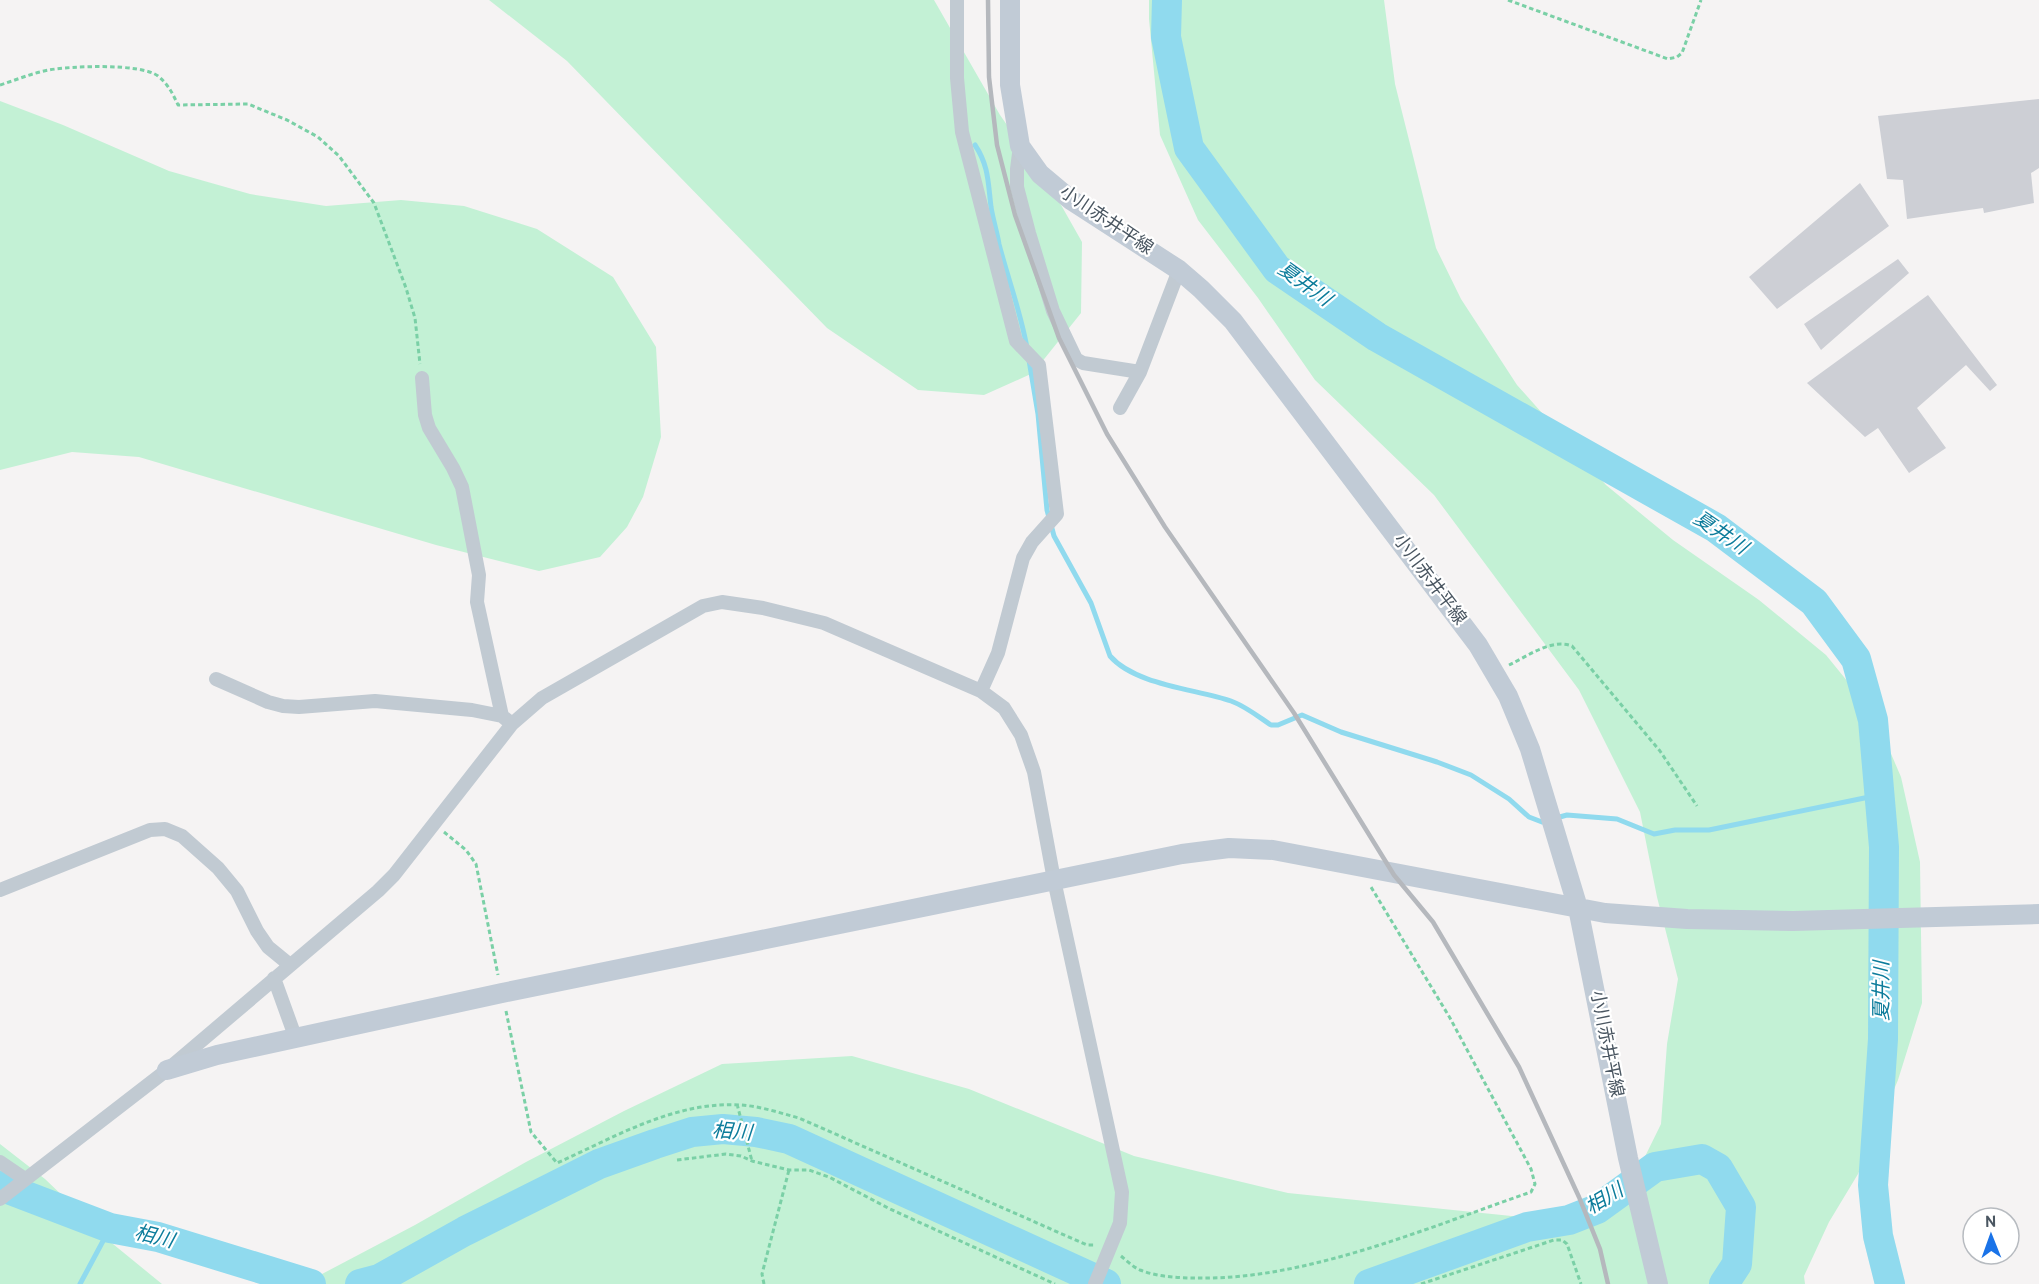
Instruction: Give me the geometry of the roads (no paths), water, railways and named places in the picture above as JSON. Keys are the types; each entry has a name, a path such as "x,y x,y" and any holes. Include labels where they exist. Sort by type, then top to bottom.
{"street":[{"path":"957,0 957,78 962,132 1016,341 1039,365 1057,514 1032,542 1023,558 998,653 981,691"},
{"name":"小川赤井平線","path":"1010,0 1010,85 1020,146 1040,174 1071,200 1179,270 1202,289 1233,321 1478,645 1508,696 1530,749 1578,908 1628,1158 1658,1284"},
{"path":"1020,146 1017,187 1029,233 1053,311 1076,359 1083,363 1140,372"},
{"path":"1120,408 1140,372 1179,270"},
{"path":"422,378 425,415 429,429 462,487 480,575 477,602 507,720"},
{"path":"0,1199 167,1070 378,891 393,875 507,720 566,683 703,606 722,602 763,608 824,623 981,691 1004,708 1021,735 1034,772 1054,880 1122,1192 1120,1223 1095,1284"},
{"path":"216,679 268,702 283,706 299,707 375,701 471,710 507,720"},
{"path":"0,890 150,830 165,829 182,836 218,868 237,891 257,931 268,947 290,966"},
{"path":"167,1070 217,1054 296,1039 502,993 1182,854 1229,848 1273,850 1605,914 1687,919 1793,921 2039,914"},
{"path":"274,978 296,1039"},
{"path":"0,1162 23,1181"}],"waterway":[{"name":"夏井川","path":"1167,0 1166,37 1189,148 1277,269 1377,337 1716,528 1814,602 1856,659 1873,720 1884,847 1883,1039 1873,1185 1878,1236 1890,1284"},
{"path":"975,145 985,168 999,244 1027,348"},
{"path":"1029,360 1038,414 1047,510 1054,536 1091,603 1110,656 1121,666 1150,680 1231,701 1271,725 1278,725 1302,715 1341,732 1437,762 1471,775 1509,799 1529,817 1542,822 1547,820"},
{"path":"1556,818 1567,815 1617,819 1654,834 1675,830 1709,830 1879,795"},
{"name":"相川","path":"360,1284 379,1279 465,1231 599,1164 692,1132 723,1129 756,1132 789,1139 1106,1284"},
{"name":"相川","path":"1369,1284 1527,1227 1569,1220 1597,1209 1655,1167 1702,1159 1718,1168 1741,1207 1737,1264 1724,1284"},
{"name":"相川","path":"0,1186 110,1228 158,1237 311,1284"},
{"path":"80,1284 110,1228"}],"railway":[{"path":"988,0 989,77 997,145 1015,215 1059,338 1107,434 1165,527 1294,713 1394,875 1433,922 1519,1067 1579,1197 1600,1249 1608,1284"}]}
